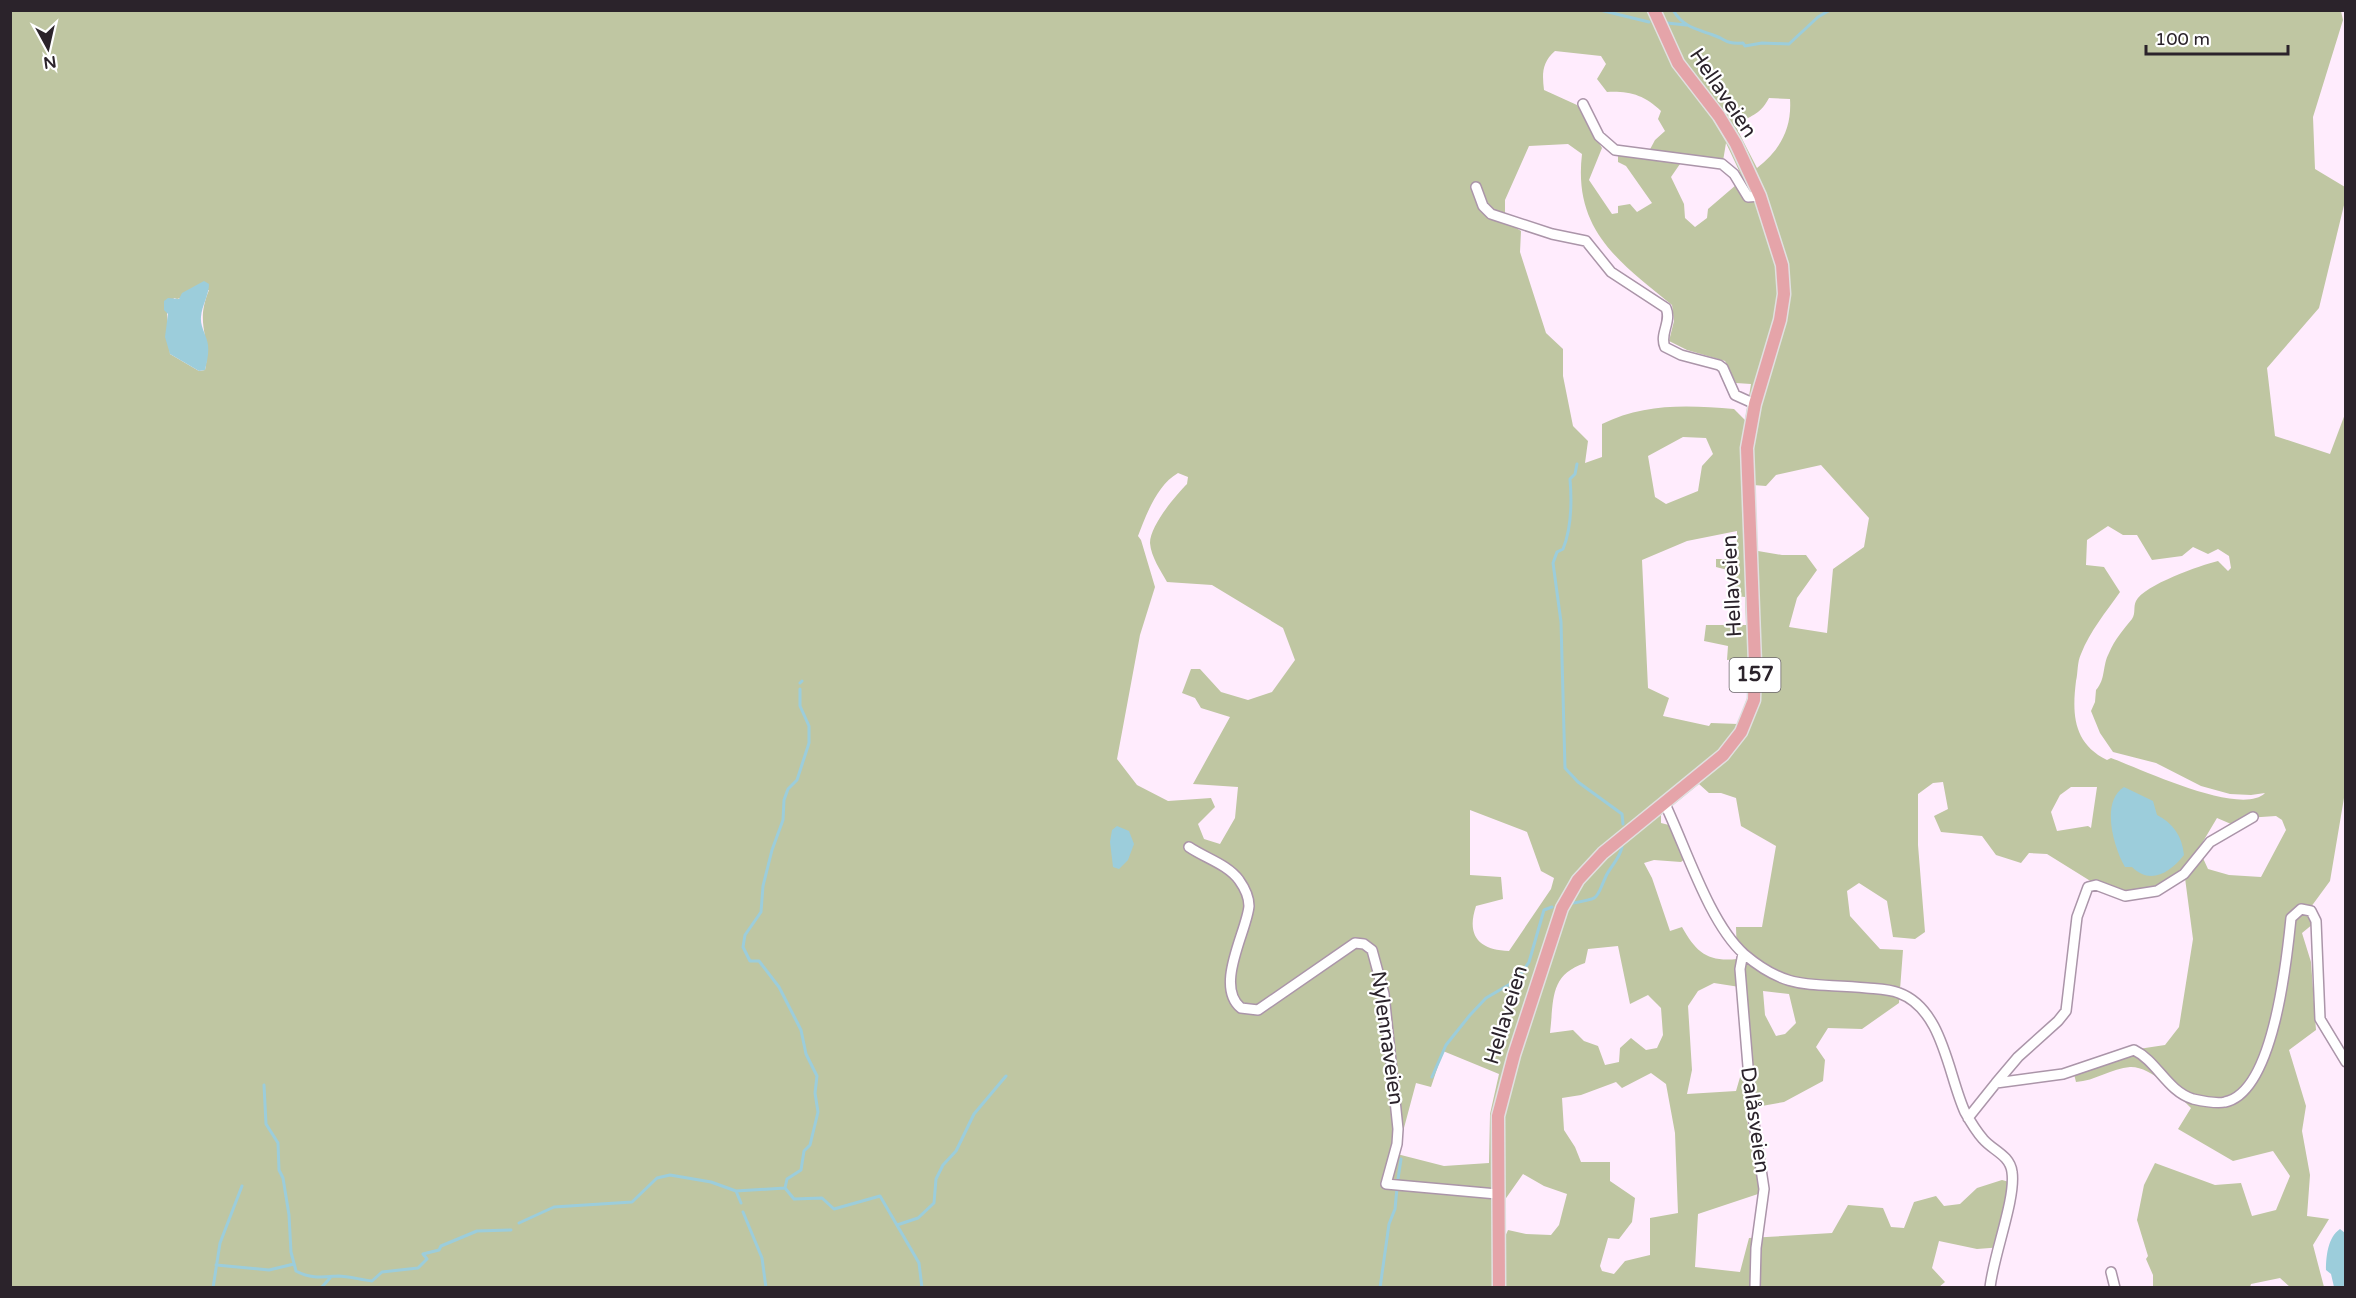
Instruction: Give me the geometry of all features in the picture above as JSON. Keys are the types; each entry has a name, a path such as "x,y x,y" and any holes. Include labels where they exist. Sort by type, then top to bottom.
{"main road":[{"name":"Hellaveien","path":"1499,1287 1497,1132 1504,1089 1562,908 1589,868 1664,802 1723,755 1733,744 1747,721 1754,700 1755,642 1746,465 1755,404 1778,328 1784,294 1778,249 1760,196 1728,130 1678,63 1653,10"}],"street":[{"path":"1583,104 1599,136 1615,150 1722,164 1734,174 1748,197 1760,196"},
{"path":"1476,187 1479,200 1491,214 1591,244 1611,272 1666,308 1669,321 1663,339 1665,347 1682,355 1719,365 1723,368 1735,395 1755,404"},
{"path":"1664,802 1714,913 1743,953 1766,971 1796,984 1846,986 1897,992 1916,1002 1933,1027 1968,1118 1983,1139 2006,1158 2012,1172 2010,1194 1990,1287"},
{"path":"1968,1118 2018,1057 2066,1011 2077,917 2088,887 2096,885 2125,896 2157,891 2184,874 2210,842 2253,817"},
{"name":"Nylennaveien","path":"1189,847 1231,872 1239,880 1248,897 1248,910 1232,967 1234,999 1241,1008 1258,1010 1355,943 1364,944 1372,950 1384,994 1388,1051 1398,1110 1397,1144 1386,1184 1497,1194"},
{"path":"1996,1083 2063,1074 2134,1050 2144,1054 2162,1076 2192,1099 2226,1102 2247,1085 2275,1026 2291,918 2301,909 2311,911 2316,921 2320,1018 2346,1062"},
{"name":"Dalåsveien","path":"1743,953 1740,969 1749,1084 1764,1189 1758,1228 1755,1287"},
{"path":"2111,1272 2115,1287"}],"green space":[{"path":"10,11 2341,11 2343,20 2313,117 2315,169 2345,187 2345,201 2319,308 2267,368 2275,436 2330,454 2345,414 2345,792 2330,881 2308,911 2313,924 2302,933 2311,962 2316,1030 2289,1050 2306,1106 2302,1131 2310,1175 2307,1216 2329,1219 2313,1245 2324,1287 2290,1287 2280,1278 2251,1284 2250,1287 2153,1287 2153,1275 2146,1259 2148,1256 2137,1220 2144,1185 2155,1163 2215,1185 2241,1183 2252,1216 2276,1210 2290,1176 2273,1151 2233,1161 2178,1129 2191,1108 2163,1082 2146,1071 2138,1068 2123,1068 2076,1082 2074,1074 2112,1053 2165,1045 2179,1027 2193,939 2185,878 2132,895 2092,882 2047,854 2029,853 2021,863 1996,855 1982,836 1941,832 1934,816 1948,809 1943,782 1933,783 1918,794 1918,845 1925,932 1915,939 1893,937 1887,901 1859,883 1847,891 1850,916 1880,949 1903,950 1899,1003 1862,1029 1828,1028 1816,1047 1825,1060 1823,1081 1784,1102 1745,1109 1759,1182 1758,1194 1698,1214 1695,1267 1740,1272 1749,1238 1832,1233 1848,1205 1883,1208 1891,1227 1904,1228 1914,1202 1936,1196 1944,1206 1960,1204 1977,1188 2002,1180 2013,1183 2003,1247 1977,1249 1939,1241 1932,1268 1945,1282 1939,1287 11,1287","holes":["1555,51 1601,56 1606,64 1597,79 1607,92 1636,95 1649,101 1661,111 1658,119 1665,131 1655,140 1647,155 1618,152 1618,162 1626,166 1652,203 1637,212 1630,204 1618,206 1618,213 1612,214 1589,180 1602,148 1577,105 1544,90 1545,64","1769,98 1790,99 1789,120 1783,138 1772,154 1757,168 1736,127 1758,112","1726,143 1743,179 1708,209 1707,218 1695,227 1685,218 1684,204 1671,177 1682,161 1723,161","1568,144 1582,154 1581,181 1585,204 1604,242 1634,274 1672,305 1674,321 1669,341 1687,350 1725,361 1736,383 1751,384 1745,420 1734,409 1683,406 1634,412 1602,424 1602,457 1585,463 1588,441 1573,426 1563,376 1563,349 1546,333 1520,252 1521,231 1505,221 1505,200 1529,146","209,290 203,313 207,358 205,370 199,371 170,354 167,312 174,298","1683,437 1706,438 1713,454 1702,466 1698,491 1666,504 1655,497 1648,456","1821,465 1869,518 1864,547 1833,569 1827,633 1789,627 1797,598 1817,570 1806,555 1782,555 1758,551 1753,485 1766,486 1776,475","1178,473 1188,477 1187,484 1164,512 1151,536 1152,553 1167,582 1212,585 1283,628 1295,660 1272,692 1248,700 1221,692 1200,669 1191,669 1182,693 1195,698 1201,708 1230,717 1193,784 1238,787 1235,818 1220,844 1204,839 1198,824 1215,807 1211,798 1168,801 1137,785 1117,759 1140,635 1155,587 1138,536 1153,501 1164,485","2108,526 2123,535 2137,535 2152,560 2182,556 2193,547 2208,554 2218,549 2229,556 2231,568 2228,571 2218,561 2210,563 2161,582 2141,595 2135,603 2132,619 2111,648 2091,711 2100,733 2113,752 2156,763 2201,786 2230,794 2265,793 2253,799 2235,799 2190,789 2111,758 2107,760 2087,745 2081,736 2075,716 2079,660 2094,630 2120,592 2104,567 2086,565 2087,540","1737,531 1737,559 1716,559 1716,567 1735,572 1735,596 1745,597 1746,625 1706,625 1704,641 1728,646 1727,660 1748,658 1747,698 1738,724 1711,723 1709,726 1663,716 1669,698 1648,688 1642,560 1687,541","1699,784 1709,793 1721,793 1736,798 1741,826 1776,846 1762,927 1736,927 1737,959 1710,957 1692,943 1682,927 1670,931 1652,878 1644,863 1654,860 1681,862 1686,858 1669,825 1661,823 1661,815","2071,787 2097,787 2091,828 2088,826 2057,831 2051,812 2060,795","1470,810 1527,832 1541,871 1554,878 1551,889 1509,951 1490,948 1483,944 1474,933 1473,926 1476,906 1503,899 1501,877 1470,875","2276,816 2282,820 2286,830 2261,877 2229,875 2208,869 2202,856 2195,855 2217,818 2231,824 2246,818","1618,946 1630,1004 1648,995 1661,1008 1663,1035 1657,1048 1646,1050 1631,1038 1620,1048 1619,1062 1605,1065 1598,1046 1584,1041 1573,1030 1550,1033 1556,990 1565,974 1585,963 1588,949","1714,983 1746,988 1750,1065 1743,1067 1736,1091 1687,1094 1692,1070 1688,1006 1698,991","1763,991 1789,994 1796,1023 1785,1034 1776,1036 1765,1015","1443,1051 1499,1074 1490,1114 1489,1163 1444,1166 1397,1154 1416,1083 1431,1087","1651,1073 1666,1084 1675,1133 1678,1213 1650,1218 1650,1255 1625,1261 1614,1274 1602,1271 1600,1266 1608,1238 1619,1239 1632,1222 1635,1198 1610,1181 1610,1162 1581,1162 1564,1130 1562,1098 1581,1095 1616,1082 1622,1088","1523,1174 1544,1186 1567,1194 1559,1225 1551,1235 1526,1234 1508,1230 1504,1239 1504,1201"]}],"water":[{"path":"204,281 209,284 209,288 201,321 208,351 205,370 199,371 170,354 165,337 168,314 164,310 164,301 168,298 179,299 182,293"},
{"path":"2124,787 2153,801 2157,815 2168,822 2179,836 2184,855 2172,867 2160,874 2146,875 2132,867 2125,867 2121,859 2111,826 2111,814 2112,803"},
{"path":"1117,826 1129,831 1134,844 1128,860 1119,869 1113,867 1110,842 1112,830"},
{"path":"2340,1229 2345,1233 2345,1287 2334,1287 2331,1274 2326,1270 2326,1259 2330,1242"}],"waterway":[{"path":"1600,10 1649,22"},
{"path":"1673,10 1690,27 1729,42 1743,43 1745,46 1762,43 1789,44 1818,17 1830,10"},
{"path":"1667,23 1686,25"},
{"path":"1577,464 1575,474 1570,479 1570,524 1563,549 1557,552 1553,563 1561,622 1565,768 1578,782 1622,814 1623,824"},
{"path":"785,1188 787,1179 801,1170 804,1151 810,1145 818,1112 815,1093 817,1076 806,1054 801,1030 779,987 759,961 750,961 743,947 745,935 761,912 763,886 772,850 783,820 784,800 788,789 797,780 809,743 809,726 800,706 800,689"},
{"path":"1573,903 1596,897 1622,847"},
{"path":"1432,1077 1446,1045 1470,1015 1486,998 1517,980 1529,962 1544,910 1552,907"},
{"path":"897,1225 918,1218 934,1203 936,1179 943,1165 956,1151 974,1114 1006,1076"},
{"path":"264,1085 266,1124 278,1143 279,1170 283,1178 289,1215 291,1252 296,1271 301,1274 322,1277 342,1276 372,1281 382,1272 418,1268 427,1259 423,1254 439,1250 441,1246 477,1231 511,1230"},
{"path":"1398,1179 1401,1159"},
{"path":"519,1223 554,1207 632,1202 657,1178 670,1175 711,1182 736,1191 785,1188 794,1199 822,1198 834,1209 880,1196 919,1263 922,1288"},
{"path":"213,1288 220,1243 242,1186"},
{"path":"1380,1288 1389,1224 1395,1209 1397,1188"},
{"path":"736,1191 741,1203"},
{"path":"743,1212 762,1258 766,1288"},
{"path":"216,1265 269,1270 294,1264"},
{"path":"321,1288 330,1278"}]}
